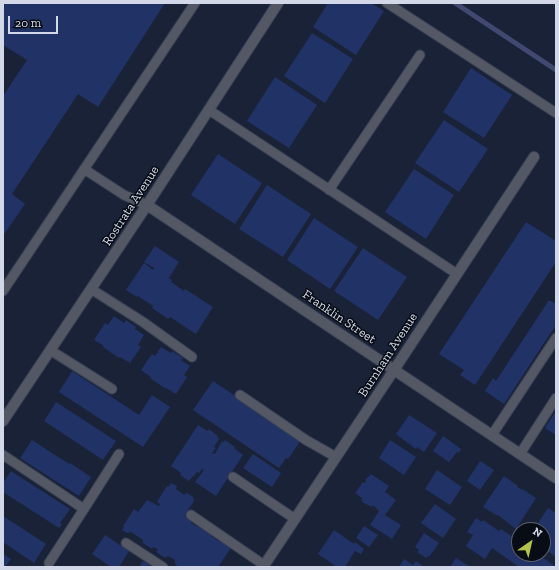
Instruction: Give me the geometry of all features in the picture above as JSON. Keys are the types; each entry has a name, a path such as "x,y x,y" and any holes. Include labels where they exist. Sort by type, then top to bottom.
{"street":[{"name":"Rostrata Avenue","path":"3,421 147,205 278,3"},
{"name":"Burnham Avenue","path":"263,566 534,157"},
{"name":"Franklin Street","path":"147,205 556,478"}],"lane":[{"path":"3,290 195,3"},
{"path":"388,3 556,113"},
{"path":"329,190 420,55"},
{"path":"209,110 457,274"},
{"path":"84,169 124,195 147,205"},
{"path":"91,289 143,322 192,357"},
{"path":"492,435 556,338"},
{"path":"50,350 112,389"},
{"path":"240,395 306,440 336,457"},
{"path":"520,454 556,398"},
{"path":"49,563 119,454"},
{"path":"3,455 84,509"},
{"path":"233,477 295,519"},
{"path":"191,515 263,566"},
{"path":"126,542 163,567"}],"building":[{"path":"3,3 165,3 98,107 78,94 12,194 25,204 3,236 3,96 27,60 3,45"},
{"path":"328,3 371,3 384,11 356,55 313,27"},
{"path":"312,33 353,59 325,103 284,76"},
{"path":"471,68 512,95 484,138 443,112"},
{"path":"275,77 317,105 289,148 247,121"},
{"path":"444,120 488,149 459,192 415,163"},
{"path":"218,154 262,183 235,224 191,195"},
{"path":"414,169 454,195 426,239 385,212"},
{"path":"267,185 311,214 283,257 239,229"},
{"path":"314,218 358,247 330,289 287,260"},
{"path":"526,222 556,241 556,262 475,385 460,375 464,370 439,354"},
{"path":"155,246 179,262 169,278 165,276 184,291 185,289 213,307 196,334 170,317 168,319 152,308 153,306 126,290 144,263 153,270 154,268 144,262"},
{"path":"363,248 407,277 378,320 334,291"},
{"path":"549,300 556,304 556,325 504,404 485,391 493,378 496,381"},
{"path":"114,316 124,323 126,320 144,335 138,345 141,347 130,363 120,357 119,358 94,340 105,323 108,325"},
{"path":"161,347 171,353 172,351 183,358 181,360 190,366 184,375 187,377 176,394 166,389 141,370 152,354 155,356"},
{"path":"72,371 139,415 152,395 170,407 143,447 59,392"},
{"path":"213,381 301,440 288,459 286,458 279,468 193,410"},
{"path":"56,402 116,441 103,460 44,421"},
{"path":"556,411 556,435 545,428"},
{"path":"409,415 437,433 424,452 417,447 416,449 396,434"},
{"path":"198,425 208,431 209,429 218,436 217,437 219,439 214,447 216,448 212,453 215,454 222,441 224,442 225,440 243,455 216,496 195,482 204,470 202,469 199,473 197,472 189,481 171,466"},
{"path":"443,436 461,449 459,453 457,452 449,462 433,451"},
{"path":"32,440 91,477 79,496 20,458"},
{"path":"390,440 416,457 404,475 379,458"},
{"path":"253,454 281,473 272,487 243,468"},
{"path":"480,461 494,470 480,490 467,481"},
{"path":"437,470 462,487 450,505 425,489"},
{"path":"11,471 70,509 60,523 62,524 59,528 3,492 3,483"},
{"path":"371,474 389,486 385,492 396,500 385,515 401,525 392,539 370,525 379,511 373,505 372,507 362,502 362,498 355,493 363,482 365,483 365,480"},
{"path":"504,476 518,486 517,487 536,498 521,522 511,522 511,525 498,515 483,507"},
{"path":"171,483 177,486 176,489 184,495 187,493 193,497 194,501 185,515 191,519 191,523 211,533 211,536 220,542 223,541 229,545 230,549 218,567 179,567 175,564 175,560 168,556 165,558 156,552 158,549 153,547 152,549 143,543 143,540 131,532 127,533 122,530 134,509 138,512 147,500 159,506 160,504 157,502 167,486 168,487"},
{"path":"435,504 456,519 443,538 421,523"},
{"path":"548,508 556,513 556,557 551,554 551,522 539,522"},
{"path":"3,516 46,544 34,563 3,542"},
{"path":"476,518 482,522 483,520 499,531 501,529 511,536 511,561 492,548 485,559 466,546 473,535 467,532"},
{"path":"364,526 378,535 369,547 356,538"},
{"path":"334,530 364,549 361,554 355,551 345,567 337,567 318,554"},
{"path":"424,533 439,543 429,557 428,556 426,558 417,552 419,550 415,547"},
{"path":"105,535 129,551 119,567 111,567 92,554"},
{"path":"3,554 11,559 5,567 3,567"},
{"path":"456,558 470,567 450,567"},
{"path":"404,559 413,565 416,561 423,566 399,567"},
{"path":"143,561 153,567 139,567"},
{"path":"512,562 549,562 556,567 519,567"}],"waterway":[{"path":"455,3 556,70"}]}
